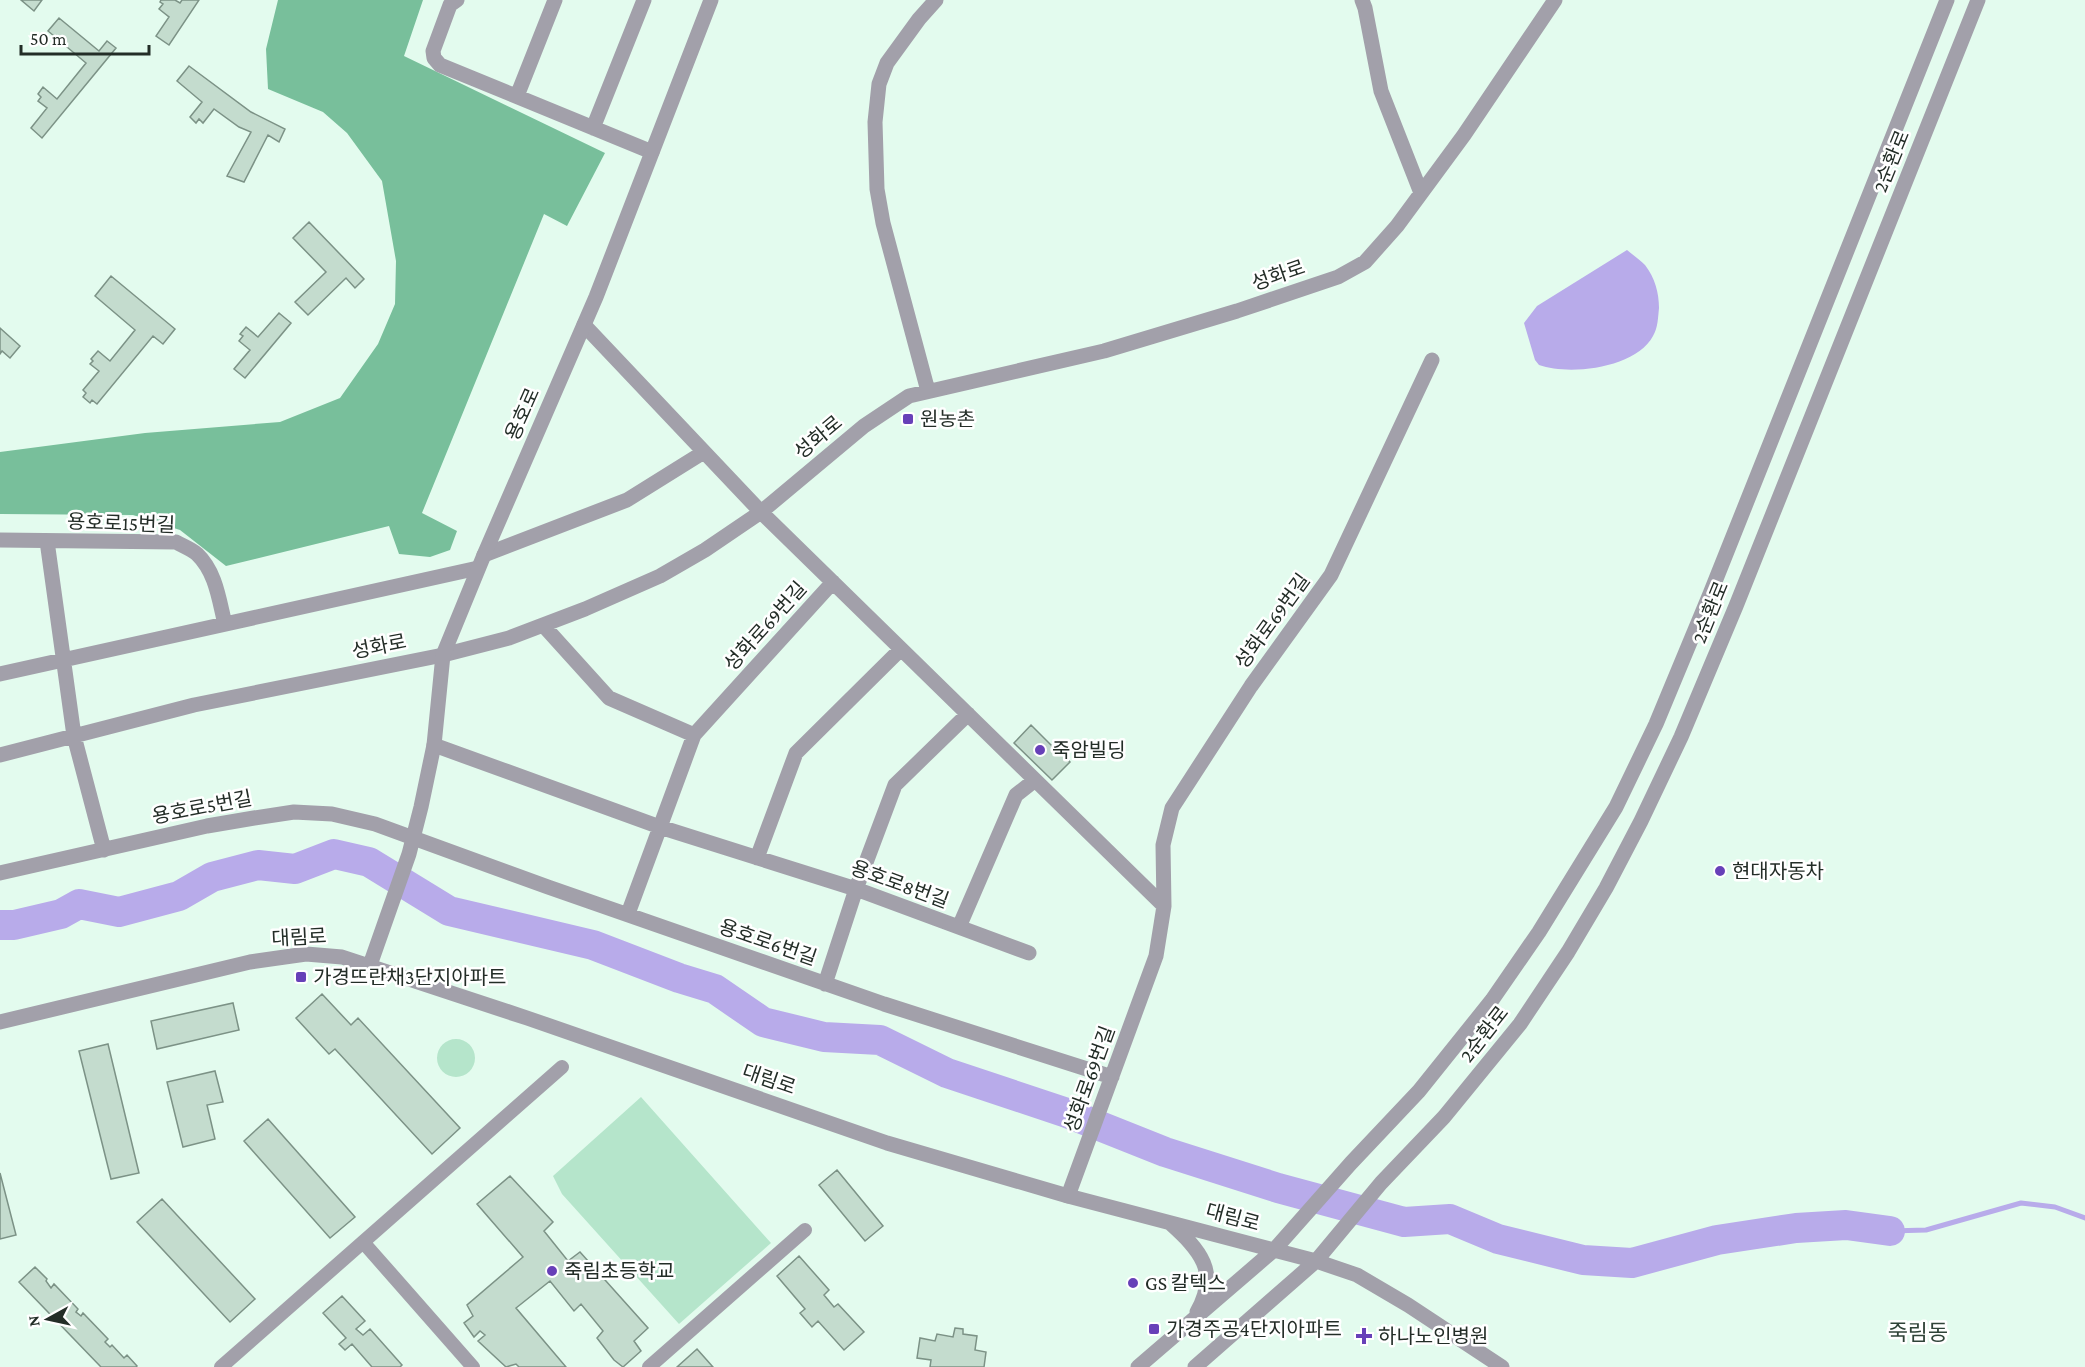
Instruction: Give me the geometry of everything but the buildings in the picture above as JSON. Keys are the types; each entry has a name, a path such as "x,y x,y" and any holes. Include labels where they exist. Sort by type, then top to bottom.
{"street":[{"path":"457,0 450,5 433,51 434,58 440,65 652,152"},
{"path":"517,96 555,0"},
{"path":"593,128 644,0"},
{"name":"용호로","path":"370,965 413,838 434,745 443,654 584,325 711,0"},
{"path":"928,391 883,223 877,189 875,142 879,84 887,63 936,0"},
{"path":"1362,0 1381,91 1421,193"},
{"name":"성화로","path":"0,755 194,705 443,654 509,638 585,609 660,576 705,550 761,512 864,426 909,396 1104,351 1237,311 1338,277 1365,262 1396,226 1464,135 1555,0"},
{"name":"2순환로","path":"1274,1250 1419,1091 1492,1000 1561,899 1616,807 1656,724 1710,594 1947,0"},
{"name":"2순환로","path":"1316,1261 1381,1183 1444,1117 1520,1024 1568,952 1606,888 1681,736 1736,606 1978,0"},
{"name":"성화로69번길","path":"584,325 761,512 1164,906"},
{"name":"성화로69번길","path":"1068,1196 1156,956 1164,906 1163,845 1172,808 1251,686 1332,575 1432,360"},
{"path":"0,674 225,624 481,562 627,500 704,452"},
{"name":"용호로15번길","path":"0,540 176,542 195,553 209,570 225,624"},
{"path":"47,541 74,736 104,850"},
{"name":"성화로69번길","path":"694,735 833,582"},
{"path":"543,625 609,698 694,735 629,911"},
{"path":"757,858 796,753 902,649"},
{"path":"825,984 855,889 896,785 968,714"},
{"name":"용호로8번길","path":"434,745 660,827 855,889 1029,952"},
{"path":"959,927 1016,795 1035,780"},
{"name":"용호로5번길","path":"0,873 207,826 294,812 332,814 375,824 413,838"},
{"name":"용호로6번길","path":"413,838 825,984 1112,1077"},
{"name":"대림로","path":"0,1022 250,962 306,954 342,957 887,1143 1068,1196 1316,1261 1357,1275 1502,1367"},
{"path":"221,1367 562,1067"},
{"path":"1167,1221 1195,1247 1206,1271 1207,1289 1193,1320"},
{"path":"649,1367 805,1230"},
{"path":"363,1242 473,1367"},
{"path":"1138,1367 1274,1250"},
{"path":"1195,1367 1316,1261"}],"green space":[{"path":"278,0 423,0 404,56 605,153 567,226 544,214 422,513 457,531 450,550 430,557 399,554 389,526 226,566 180,530 133,515 0,514 0,452 145,433 280,422 340,398 378,344 395,304 396,261 382,181 347,133 323,112 268,89 266,49"},
{"path":"456,1039 463,1040 469,1045 474,1051 474,1065 469,1071 463,1076 456,1077 449,1076 443,1071 438,1065 437,1058 438,1051 443,1045 449,1040"},
{"path":"641,1097 771,1243 679,1324 562,1194 553,1176"}],"shaded area":[{"path":"1627,250 1645,265 1656,286 1659,308 1657,326 1653,336 1632,356 1601,367 1568,370 1539,365 1535,360 1524,323 1537,306"}],"waterway":[{"path":"0,925 14,925 61,914 79,904 119,912 179,896 212,877 258,865 295,869 334,854 369,862 449,911 593,945 679,978 715,989 763,1022 824,1037 880,1040 947,1073 1067,1113 1165,1152 1278,1188 1404,1222 1450,1219 1498,1239 1583,1260 1632,1263 1717,1240 1796,1228 1846,1225 1890,1231"},
{"path":"1890,1231 1926,1230 2021,1203 2055,1207 2085,1218"}],"place":[{"name":"원농촌","path":"908,419"},
{"name":"죽암빌딩","path":"1040,750"},
{"name":"현대자동차","path":"1720,871"},
{"name":"가경뜨란채3단지아파트","path":"301,977"},
{"name":"죽림초등학교","path":"552,1271"},
{"name":"GS 칼텍스","path":"1133,1283"},
{"name":"가경주공4단지아파트","path":"1154,1329"},
{"name":"하나노인병원","path":"1364,1336"}],"district":[{"name":"죽림동","path":"1918,1332"}]}
